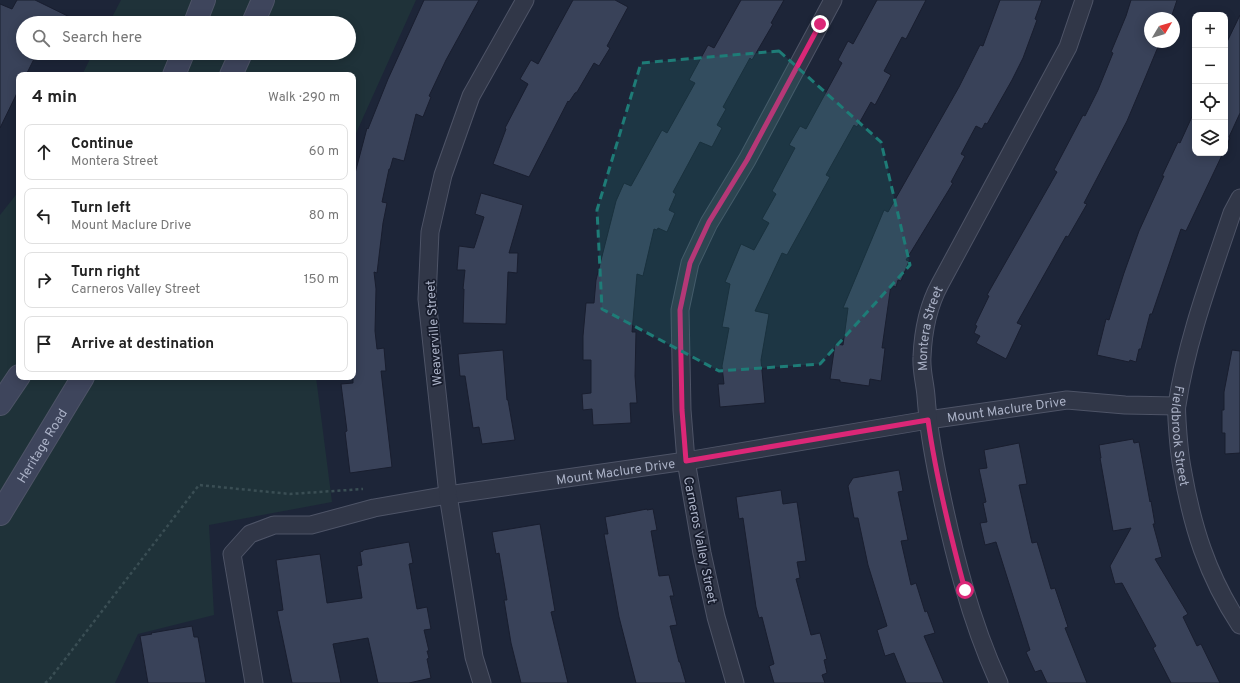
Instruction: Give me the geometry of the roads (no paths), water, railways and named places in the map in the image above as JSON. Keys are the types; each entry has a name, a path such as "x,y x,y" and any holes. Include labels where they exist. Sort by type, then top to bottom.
{"main road":[{"path":"198,16 204,0"},
{"path":"256,16 263,0"},
{"path":"175,72 180,60"},
{"path":"232,72 238,60"},
{"path":"0,404 16,380"},
{"name":"Heritage Road","path":"0,514 81,380"}],"street":[{"name":"Weaverville Street","path":"482,683 474,657 448,495 427,298 430,232 444,175 471,96 525,0"},
{"name":"Carneros Valley Street","path":"735,683 716,617 702,553 686,461 682,410 680,310 690,263 709,222 747,160 833,0"},
{"name":"Montera Street","path":"999,683 991,666 965,590 947,523 932,451 928,420 922,359 924,329 936,291 1068,47 1084,0"},
{"name":"Fieldbrook Street","path":"1240,198 1232,213 1196,320 1176,406 1179,455 1195,531 1217,585 1240,625"},
{"name":"Mount Maclure Drive","path":"254,683 232,554 250,534 274,525 311,525 374,508 448,495 686,461 928,420 1067,400 1125,405 1176,406"}]}
